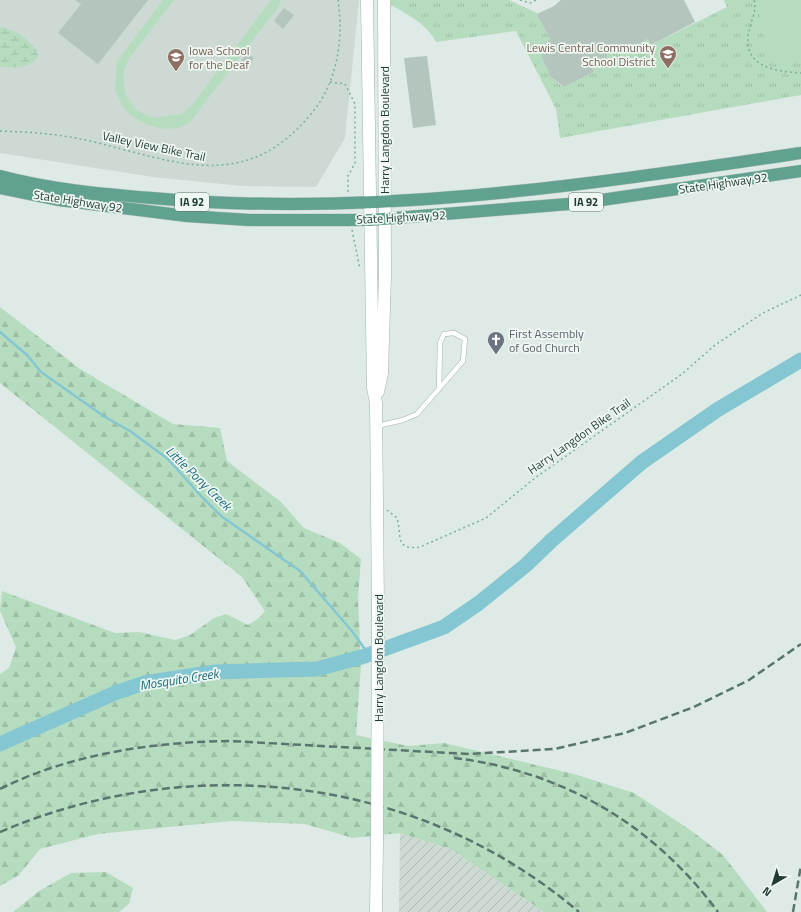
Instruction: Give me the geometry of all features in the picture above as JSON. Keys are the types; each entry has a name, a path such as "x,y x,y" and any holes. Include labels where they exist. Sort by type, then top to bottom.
{"main road":[{"name":"Harry Langdon Boulevard","path":"368,0 373,388 376,403 377,426 378,509 376,912"},
{"name":"Harry Langdon Boulevard","path":"376,403 382,373 384,332 384,0"},
{"name":"State Highway 92","path":"0,176 34,183 112,194 192,202 294,206 443,199 634,178 801,152"},
{"name":"State Highway 92","path":"0,188 59,200 186,216 249,220 384,220 581,203 801,172"}],"lane":[{"path":"377,426 403,420 417,414 439,389 463,361 465,339 454,333 444,334 440,343 439,389"}],"path":[{"name":"Valley View Bike Trail","path":"0,131 54,135 199,166 230,165 254,158 266,152 292,133 313,112 330,82 339,47 340,14 338,0"},
{"path":"520,0 530,3 536,0"},
{"path":"754,0 754,15 747,41 751,53 765,68 801,73"},
{"path":"330,82 345,84 355,104 355,163 348,176 347,203"},
{"name":"Harry Langdon Bike Trail","path":"378,509 392,512 398,523 400,540 408,548 420,547 473,525 486,518 560,460 673,381 716,345 763,313 801,295"}],"shaded area":[{"name":"Iowa School for the Deaf","path":"0,0 359,0 345,138 316,187 242,186 153,177 0,153"},
{"path":"400,833 451,849 544,912 399,912"}],"green space":[{"path":"163,0 174,0 128,60 123,74 125,93 136,110 153,118 182,114 192,105 271,0 281,0 279,6 190,122 179,128 164,129 145,124 130,115 122,105 115,89 117,61"},
{"name":"Lewis Central Community School District","path":"391,0 509,0 537,13 550,39 544,44 544,57 547,69 553,79 564,87 594,72 592,67 605,60 608,54 618,52 630,43 633,47 647,39 651,45 727,7 724,0 801,0 801,95 560,138 556,109 516,31 436,42 428,30 422,25 391,5"},
{"path":"757,0 801,0 801,58 769,63"},
{"path":"0,27 11,30 23,36 36,50 38,55 36,60 22,67 0,67"},
{"path":"0,307 80,369 173,424 220,428 227,461 281,502 304,528 340,543 361,559 358,598 361,665 356,735 408,746 444,743 574,774 634,793 689,829 723,855 767,912 544,912 451,849 400,833 353,838 305,824 231,821 98,834 40,849 19,875 0,886 0,674 9,668 16,647 0,611 2,591 115,633 139,632 175,640 190,635 214,618 226,614 248,625 259,618 265,611 242,577 0,383"},
{"path":"106,872 133,888 129,904 119,912 13,912 39,891 71,873"}],"building":[{"path":"75,0 148,0 98,64 58,33 81,4"},
{"path":"561,0 684,0 695,22 651,45 647,39 633,48 630,43 618,52 608,54 605,60 592,67 594,72 564,87 550,76 542,57 544,44 550,39 537,14 554,6"},
{"path":"284,8 294,15 283,29 274,21"},
{"path":"247,53 254,58 244,71 237,66"},
{"path":"427,56 436,125 413,128 404,58"}],"waterway":[{"name":"Little Pony Creek","path":"0,332 27,355 41,372 105,417 130,431 168,459 221,516 300,571 352,631 369,655"},
{"name":"Mosquito Creek","path":"0,744 115,693 144,683 215,672 317,669 365,656 444,627 479,603 526,565 552,540 642,462 717,410 801,360"}],"railway":[{"path":"0,789 54,767 83,759 141,747 171,744 230,741 469,754 554,749 625,733 694,707 749,680 801,644"},
{"path":"454,758 494,765 532,775 568,789 602,807 634,828 665,853 692,881 718,912"},
{"path":"0,832 73,806 149,791 225,785 301,790 376,805 448,830 516,866 579,912"},
{"path":"793,912 801,865"}],"place":[{"name":"Lewis Central Community School District","path":"668,69"},
{"name":"Iowa School for the Deaf","path":"176,72"},
{"name":"First Assembly of God Church","path":"496,355"}]}
